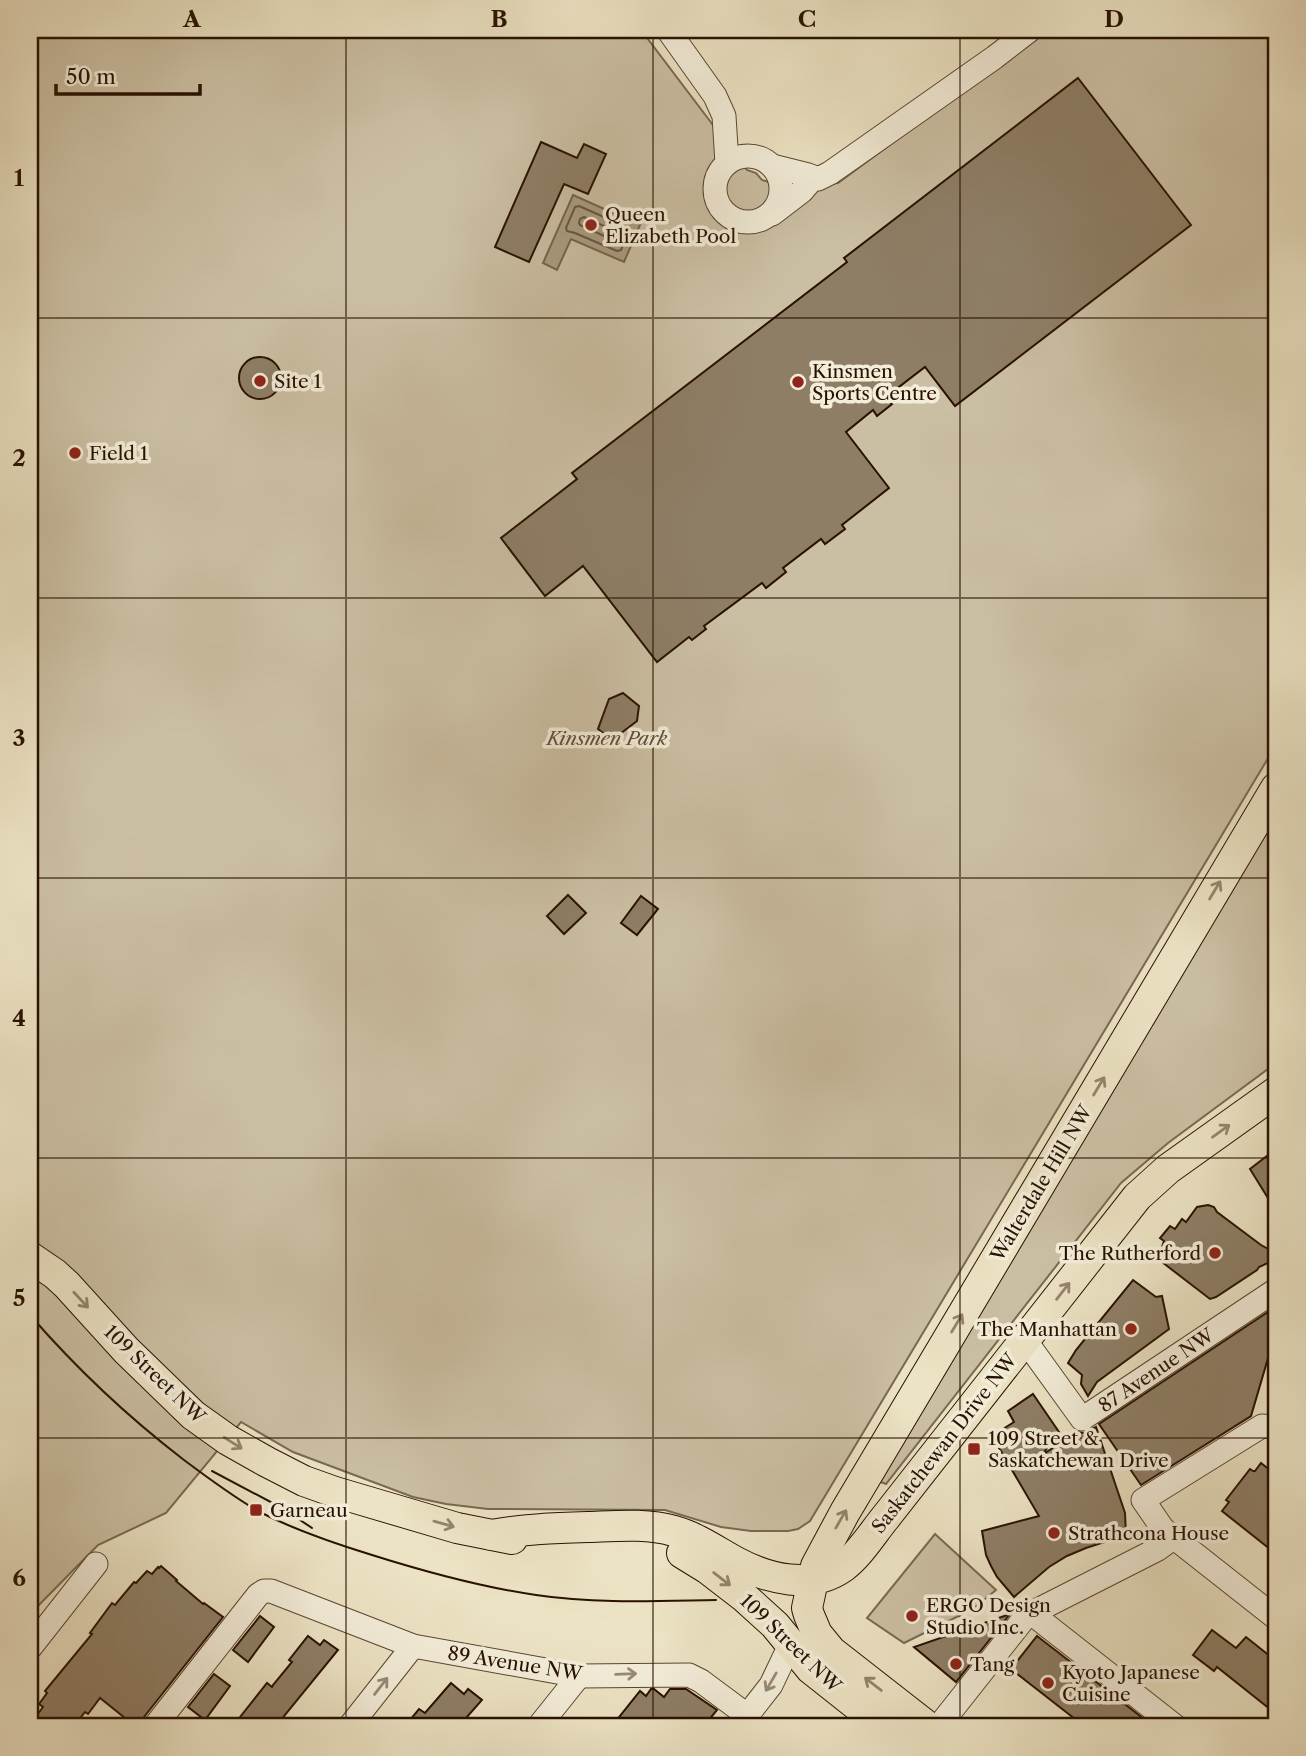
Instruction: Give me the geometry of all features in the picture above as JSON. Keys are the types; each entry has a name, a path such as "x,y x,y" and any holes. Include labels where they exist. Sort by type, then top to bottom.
{"main road":[{"name":"Walterdale Hill NW","path":"812,1580 822,1553 839,1523 1276,788"},
{"name":"Saskatchewan Drive NW","path":"812,1580 841,1568 853,1558 1137,1197 1168,1169 1276,1092"},
{"name":"109 Street NW","path":"30,1257 67,1285 127,1350 193,1415 228,1440 267,1462 304,1481 335,1492 457,1528 519,1540 647,1542 665,1545 708,1569 743,1596 775,1625 811,1669 883,1726"},
{"name":"109 Street NW","path":"492,1535 521,1529 646,1526 674,1531 740,1564 780,1579 812,1580 807,1608 817,1634 831,1651 927,1726"}],"street":[{"path":"668,30 715,96 724,116 727,163"},
{"path":"772,166 818,179 830,173 1030,30"},
{"path":"771,214 782,194 781,182 772,166 760,158 748,156 727,163 715,181 717,203 731,219 741,223 762,220 771,214 802,191 814,177"},
{"name":"87 Avenue NW","path":"1025,1340 1082,1419 1276,1290"},
{"path":"1276,1427 1262,1426 1143,1500 1163,1529 1173,1538 1276,1618"},
{"path":"939,1726 1026,1616 1148,1555 1173,1538"},
{"path":"30,1648 96,1564"},
{"name":"89 Avenue NW","path":"155,1726 258,1595 264,1591 271,1591 413,1646 579,1676 689,1675 701,1681 743,1721"},
{"path":"1031,1613 1175,1726"},
{"path":"743,1721 771,1685 790,1644"},
{"path":"350,1726 413,1646"},
{"path":"539,1726 579,1676"}],"green space":[{"name":"Kinsmen Park","path":"30,30 641,30 747,170 756,173 762,180 785,187 838,183 1046,30 1276,30 1276,745 810,1521 798,1529 751,1531 721,1527 665,1510 488,1509 446,1504 413,1497 293,1452 241,1422 166,1513 98,1545 30,1614"},
{"path":"1276,797 1276,1063 1168,1143 1121,1183 886,1484 878,1481"},
{"path":"935,1534 996,1590 973,1609 904,1643 867,1618"}],"water":[{"path":"573,195 640,225 624,262 571,239 557,270 543,263"}],"building":[{"name":"Kinsmen Sports Centre","path":"1078,78 1191,225 955,406 925,367 886,397 892,404 877,416 873,410 846,432 889,488 842,525 845,529 825,544 821,539 783,568 786,572 766,588 762,583 704,626 706,629 692,640 689,637 657,662 583,566 545,596 501,538 577,479 572,473 847,262 844,258"},
{"path":"541,142 577,158 584,144 606,154 588,194 564,184 529,262 495,247"},
{"name":"Site 1","path":"260,357 275,363 281,378 275,393 260,399 245,393 239,378 245,363"},
{"path":"623,693 639,706 637,721 612,740 598,729 609,699"},
{"path":"568,895 586,913 564,934 547,916"},
{"path":"641,896 658,909 637,935 621,923"},
{"path":"1276,1149 1276,1211 1250,1169"},
{"name":"The Rutherford","path":"1208,1205 1270,1250 1271,1255 1268,1263 1210,1299 1158,1259 1164,1241 1160,1238 1170,1226 1175,1229 1182,1219 1186,1222 1197,1207"},
{"name":"The Manhattan","path":"1133,1280 1156,1297 1162,1296 1169,1329 1097,1382 1088,1396 1081,1384 1082,1375 1068,1363"},
{"path":"1268,1312 1276,1331 1251,1416 1141,1485 1099,1424"},
{"path":"1033,1394 1059,1432 1042,1455 1077,1432 1084,1433 1096,1427 1125,1513 1126,1535 1067,1556 1049,1567 1014,1597 991,1566 986,1555 982,1531 1039,1516 992,1436 1014,1422 1008,1411"},
{"path":"1261,1463 1276,1475 1276,1554 1222,1511 1229,1502 1226,1500 1250,1469 1255,1471"},
{"path":"161,1566 203,1604 223,1617 144,1717 140,1726 135,1726 100,1698 74,1726 43,1726 34,1719 43,1707 39,1704 47,1693 45,1691 92,1634 90,1633 112,1603 115,1605 147,1571 152,1574"},
{"name":"Tang","path":"1010,1614 956,1682 914,1647"},
{"path":"260,1616 274,1627 248,1662 233,1650"},
{"path":"1212,1630 1236,1648 1246,1637 1276,1661 1276,1714 1217,1667 1214,1671 1193,1655"},
{"path":"308,1636 320,1645 324,1640 338,1650 276,1726 233,1726 267,1683 272,1687"},
{"path":"1037,1636 1153,1726 1084,1726 1011,1669"},
{"path":"214,1674 230,1686 205,1720 188,1707"},
{"path":"451,1683 464,1694 468,1689 482,1700 459,1726 405,1726 419,1709 425,1713"},
{"path":"651,1689 664,1697 670,1689 686,1689 717,1710 704,1726 612,1726 640,1691 646,1696"}],"tram line":[{"path":"30,1315 103,1391 163,1444 258,1511 300,1530 413,1567 515,1592 604,1601 716,1600"},
{"path":"1270,1358 1276,1353"},
{"path":"212,1471 282,1508 312,1528"}],"place":[{"name":"Queen Elizabeth Pool","path":"591,225"},
{"name":"Site 1","path":"260,381"},
{"name":"Kinsmen Sports Centre","path":"798,382"},
{"name":"Field 1","path":"75,453"},
{"name":"The Rutherford","path":"1215,1253"},
{"name":"The Manhattan","path":"1131,1329"},
{"name":"109 Street & Saskatchewan Drive","path":"974,1449"},
{"name":"Garneau","path":"256,1510"},
{"name":"Strathcona House","path":"1054,1533"},
{"name":"ERGO Design Studio Inc.","path":"912,1616"},
{"name":"Tang","path":"956,1664"},
{"name":"Kyoto Japanese Cuisine","path":"1048,1683"}]}
